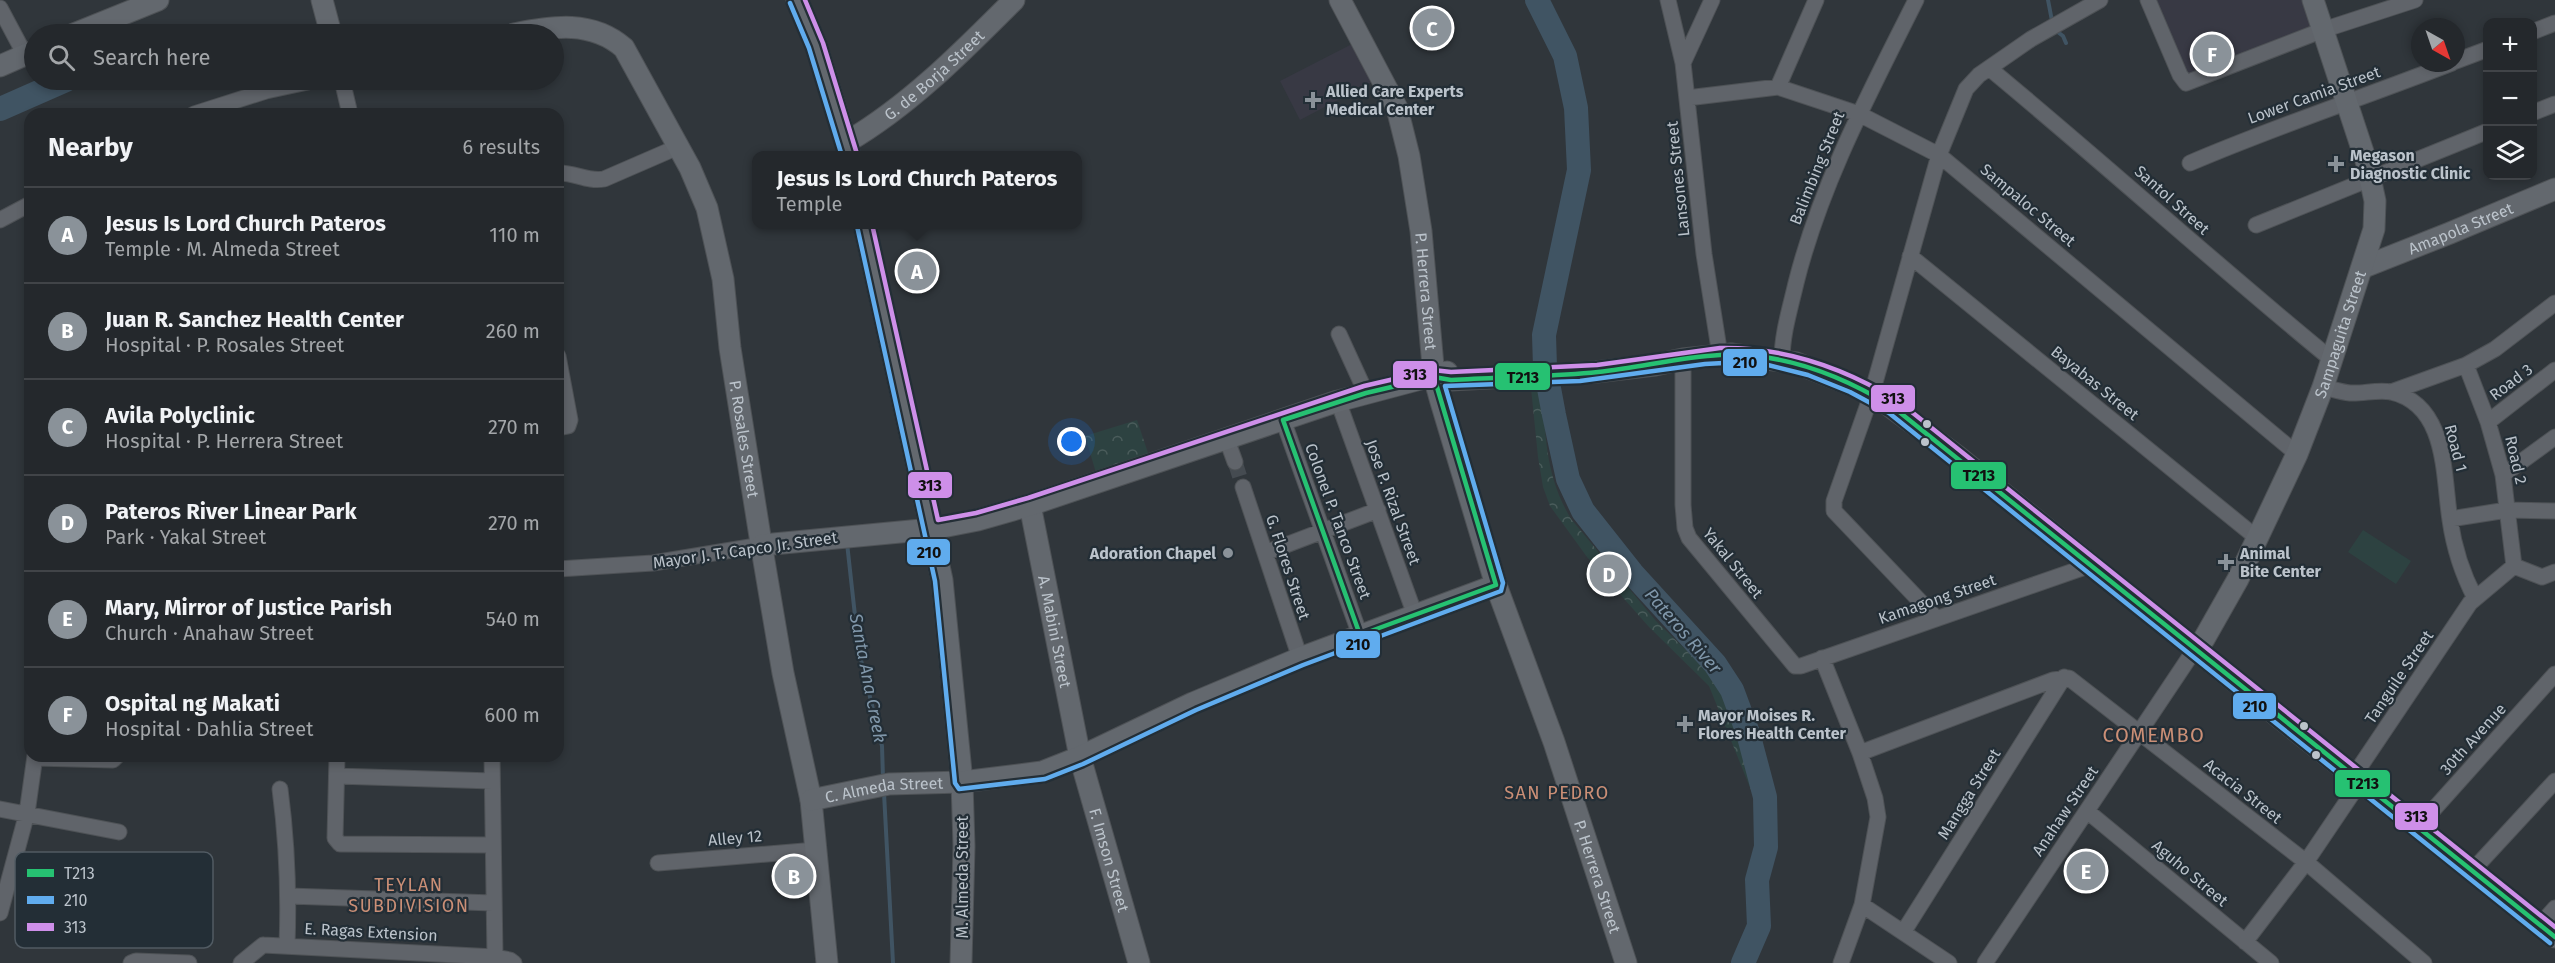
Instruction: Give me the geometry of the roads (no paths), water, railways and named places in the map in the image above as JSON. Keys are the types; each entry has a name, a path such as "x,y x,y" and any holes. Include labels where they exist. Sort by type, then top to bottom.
{"street":[{"path":"99,24 158,0"},
{"path":"322,0 328,24"},
{"path":"797,0 816,45 848,149"},
{"name":"G. de Borja Street","path":"848,149 928,83 1014,0"},
{"name":"P. Herrera Street","path":"1340,0 1397,108 1409,156 1421,231 1434,377 1496,585 1554,742 1626,963"},
{"name":"Lansones Street","path":"1668,0 1683,63 1704,254 1720,355"},
{"path":"1683,63 1712,0"},
{"path":"1778,87 1816,0"},
{"name":"Balimbing Street","path":"1782,360 1786,324 1806,242 1828,182 1916,0"},
{"path":"1936,618 1833,508 1872,393 1939,155 1965,89 1989,68 2031,39 2100,0"},
{"path":"2148,0 2185,82 2323,30 2415,0"},
{"name":"Sampaguita Street","path":"2195,649 2204,639 2238,579 2297,454 2323,387 2364,267 2374,229 2375,201 2370,179 2348,103 2313,0"},
{"path":"0,8 24,44"},
{"path":"2537,30 2555,23"},
{"name":"P. Rosales Street","path":"564,26 611,37 630,56 680,146 707,208 723,279 730,348 783,673 812,800 827,963"},
{"name":"Lower Camia Street","path":"2465,58 2483,51"},
{"path":"0,66 24,56"},
{"name":"Santol Street","path":"1989,68 2099,159 2225,272 2331,359"},
{"name":"Lower Camia Street","path":"2190,163 2237,142 2428,72"},
{"name":"Sampaloc Street","path":"1687,98 1778,87 1859,114 1939,155 2297,454"},
{"path":"213,108 271,90"},
{"path":"344,90 349,108"},
{"path":"2537,111 2555,104"},
{"path":"2256,225 2483,133"},
{"path":"564,173 595,181 604,179 680,146"},
{"name":"Amapola Street","path":"2364,267 2555,189"},
{"path":"0,220 24,207"},
{"name":"M. Almeda Street","path":"865,229 943,587 962,782 964,846 961,963"},
{"name":"Bayabas Street","path":"1910,256 2257,538"},
{"path":"2323,387 2349,393 2391,392 2466,365 2495,349 2555,303"},
{"path":"1339,334 1366,393"},
{"name":"Mayor J. T. Capco Jr. Street","path":"564,569 653,563 762,545 932,529 967,522 1030,505 1338,401 1434,377 1451,380 1515,372 1655,365 1683,358 1720,355 1782,360 1816,369 1872,393 1957,456 2547,931"},
{"name":"Yakal Street","path":"1683,358 1683,505 1689,538 1795,666"},
{"name":"Road 2","path":"2466,365 2488,422 2504,475 2514,566"},
{"name":"Road 3","path":"2488,422 2555,370"},
{"path":"564,388 570,420 568,426 564,427"},
{"name":"Road 1","path":"2391,392 2418,407 2434,428 2446,475 2450,519 2461,572 2475,598"},
{"name":"Jose P. Rizal Street","path":"1338,401 1415,615"},
{"name":"Colonel P. Tanco Street","path":"1283,420 1360,635"},
{"path":"2504,475 2555,437"},
{"path":"1227,440 1234,462"},
{"name":"G. Flores Street","path":"1243,487 1300,658"},
{"name":"A. Mabini Street","path":"1030,505 1080,757"},
{"path":"1265,553 1378,510"},
{"path":"2450,519 2507,510 2555,511"},
{"name":"Kamagong Street","path":"1795,666 2091,565"},
{"path":"2514,566 2542,577 2555,572"},
{"name":"Tanguile Street","path":"2245,942 2306,862 2475,598 2514,566"},
{"name":"C. Almeda Street","path":"812,800 890,784 962,782 1042,772 1080,757 1193,703 1300,658 1496,585"},
{"name":"Anahaw Street","path":"1985,963 2195,649"},
{"path":"1822,658 1860,753 1875,798 1878,817 1862,905 1841,963"},
{"name":"30th Avenue","path":"2417,828 2555,674"},
{"path":"1860,753 2064,677"},
{"name":"Acacia Street","path":"2064,677 2071,679 2306,862 2424,963"},
{"name":"Mangga Street","path":"1904,931 2064,677"},
{"name":"F. Imson Street","path":"1080,757 1139,963"},
{"path":"16,852 27,813 34,762"},
{"path":"337,762 335,838 340,844 492,845"},
{"path":"492,762 495,957"},
{"path":"337,776 492,780"},
{"path":"2472,871 2555,781"},
{"path":"280,789 289,896 287,946"},
{"path":"0,809 119,832"},
{"name":"Aguho Street","path":"2087,811 2271,963"},
{"name":"Alley 12","path":"658,863 816,850"},
{"path":"0,913 15,857"},
{"path":"289,896 493,903"},
{"path":"1862,905 1949,963"},
{"path":"2547,931 2555,908"},
{"path":"241,963 263,945"},
{"path":"261,963 263,945"},
{"name":"E. Ragas Extension","path":"263,945 495,957 514,963"},
{"path":"131,963 136,961 189,963"}],"waterway":[{"name":"Pateros River","path":"1537,0 1565,56 1576,108 1579,170 1544,335 1545,367 1554,415 1568,479 1583,511 1632,573 1715,664 1732,690 1748,733 1765,797 1766,847 1757,880 1759,926 1743,963"},
{"path":"2048,0 2052,21"},
{"path":"2055,30 2063,36 2066,43"},
{"name":"Santa Ana Creek","path":"0,109 43,90"},
{"name":"Santa Ana Creek","path":"847,543 859,652 882,746 883,778"},
{"name":"Santa Ana Creek","path":"884,793 893,963"}],"tunnel":[{"path":"1235,462 1243,487"}],"place":[{"name":"Avila Polyclinic","path":"1432,28"},
{"name":"Ospital ng Makati","path":"2212,54"},
{"name":"Allied Care Experts Medical Center","path":"1313,100"},
{"name":"Megason Diagnostic Clinic","path":"2336,164"},
{"name":"Jesus Is Lord Church Pateros","path":"917,271"},
{"name":"Adoration Chapel","path":"1228,553"},
{"name":"Animal Bite Center","path":"2226,562"},
{"name":"Pateros River Linear Park","path":"1609,574"},
{"name":"Mayor Moises R. Flores Health Center","path":"1685,724"},
{"name":"Mary, Mirror of Justice Parish","path":"2086,871"},
{"name":"Juan R. Sanchez Health Center","path":"794,876"}],"district":[{"name":"COMEMBO","path":"2154,735"},
{"name":"SAN PEDRO","path":"1557,793"},
{"name":"TEYLAN SUBDIVISION","path":"409,895"}]}
